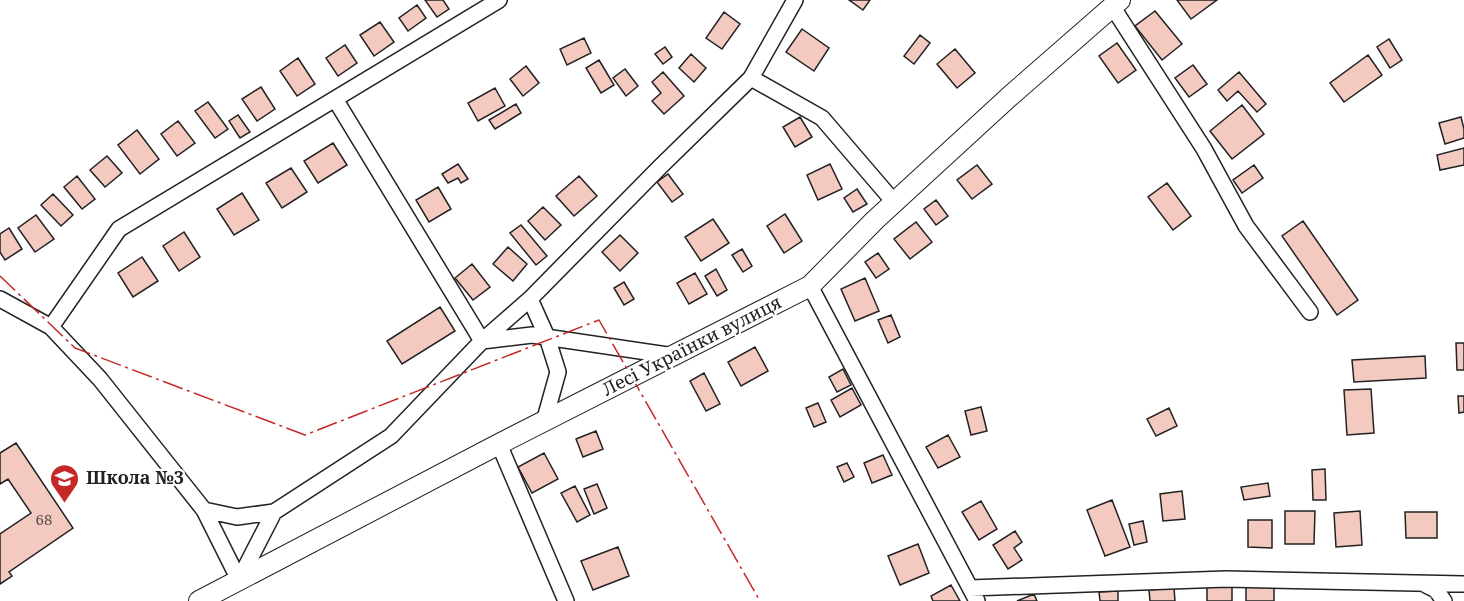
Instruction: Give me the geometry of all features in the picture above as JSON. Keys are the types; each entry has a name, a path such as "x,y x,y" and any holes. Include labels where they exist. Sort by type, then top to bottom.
{"street":[{"path":"51,327 119,229 499,0"},
{"path":"204,510 237,517 274,512 391,436 482,342 530,299 751,78 795,0"},
{"path":"1116,3 1204,149 1246,226 1310,312"},
{"name":"Лесі Українки вулиця","path":"199,601 499,444 810,286 894,202 1116,3"},
{"path":"751,78 822,118 894,202"},
{"path":"335,99 482,342"},
{"path":"810,286 974,595 1226,579 1464,584"},
{"path":"0,299 51,327 100,379 204,510 239,580"},
{"path":"530,299 547,337 558,372 544,422"},
{"path":"482,342 532,335 674,356"},
{"path":"499,444 566,601"},
{"path":"239,580 274,512"},
{"path":"1421,583 1436,590 1444,601"}],"building":[{"path":"425,0 443,0 449,9 437,17"},
{"path":"849,0 870,0 863,10"},
{"path":"1177,0 1217,0 1191,19"},
{"path":"417,5 426,18 408,31 399,18"},
{"path":"1155,11 1182,44 1162,60 1135,26"},
{"path":"724,12 740,24 722,49 706,38"},
{"path":"380,22 394,42 374,56 360,35"},
{"path":"802,29 829,48 814,71 786,52"},
{"path":"920,35 930,43 914,64 904,56"},
{"path":"584,38 591,53 567,65 560,49"},
{"path":"1389,39 1402,60 1390,68 1377,47"},
{"path":"1117,43 1136,70 1118,83 1099,56"},
{"path":"345,45 357,63 338,76 326,58"},
{"path":"665,47 672,57 663,64 655,54"},
{"path":"955,49 975,73 957,88 937,64"},
{"path":"691,54 706,68 694,82 679,68"},
{"path":"1368,55 1382,75 1344,102 1330,83"},
{"path":"298,58 315,84 297,96 280,71"},
{"path":"599,60 614,85 601,93 586,68"},
{"path":"1193,65 1207,84 1189,97 1175,78"},
{"path":"526,66 539,83 523,96 510,79"},
{"path":"625,69 638,86 626,96 613,78"},
{"path":"663,72 684,96 664,114 652,101 661,93 652,82"},
{"path":"1239,72 1266,104 1257,112 1238,91 1227,101 1218,90"},
{"path":"261,87 275,109 257,121 242,99"},
{"path":"495,88 505,106 478,121 468,103"},
{"path":"208,102 228,129 215,138 195,111"},
{"path":"516,104 521,113 495,129 489,120"},
{"path":"1242,105 1264,134 1232,159 1210,131"},
{"path":"238,115 250,132 240,138 229,121"},
{"path":"800,117 812,137 795,147 783,127"},
{"path":"1461,117 1464,138 1445,144 1439,123"},
{"path":"178,121 195,143 177,156 161,134"},
{"path":"137,130 159,159 140,174 118,145"},
{"path":"333,143 347,165 318,183 304,161"},
{"path":"1464,148 1464,165 1440,170 1437,155"},
{"path":"107,156 122,173 105,187 90,170"},
{"path":"458,164 468,179 461,183 458,178 448,183 442,174"},
{"path":"830,164 842,189 818,200 807,175"},
{"path":"977,165 992,184 972,199 957,180"},
{"path":"1254,165 1263,178 1242,193 1233,180"},
{"path":"291,168 307,192 282,208 266,183"},
{"path":"668,174 683,194 672,202 657,182"},
{"path":"77,176 95,199 82,209 64,187"},
{"path":"579,176 597,196 574,216 556,196"},
{"path":"1167,183 1191,216 1173,230 1148,197"},
{"path":"438,187 451,209 429,222 416,200"},
{"path":"857,189 867,204 853,212 844,198"},
{"path":"242,193 259,220 234,235 217,209"},
{"path":"53,194 73,215 61,226 41,205"},
{"path":"936,200 948,216 936,225 924,209"},
{"path":"543,207 561,225 545,240 528,221"},
{"path":"785,214 802,241 784,253 767,226"},
{"path":"36,215 54,239 35,252 18,228"},
{"path":"713,219 729,243 701,261 685,237"},
{"path":"1303,221 1358,300 1337,315 1282,236"},
{"path":"916,222 932,242 910,259 894,239"},
{"path":"521,225 547,256 536,265 510,233"},
{"path":"9,228 22,249 5,260 0,252 0,234"},
{"path":"184,232 200,257 179,271 163,246"},
{"path":"620,235 638,253 620,271 602,252"},
{"path":"508,247 527,264 513,281 493,264"},
{"path":"742,249 752,266 743,272 732,255"},
{"path":"878,253 889,269 876,278 865,262"},
{"path":"142,257 158,281 133,297 118,273"},
{"path":"472,264 490,287 473,300 455,278"},
{"path":"716,269 727,290 717,296 705,276"},
{"path":"695,273 707,294 689,304 677,283"},
{"path":"865,278 879,311 855,321 841,289"},
{"path":"624,282 634,299 624,305 614,288"},
{"path":"440,307 455,331 402,364 387,341"},
{"path":"891,315 900,337 888,343 878,320"},
{"path":"1456,343 1464,343 1464,370 1457,370"},
{"path":"755,347 768,371 741,386 728,362"},
{"path":"1425,356 1426,378 1354,382 1352,360"},
{"path":"843,369 851,385 837,392 829,377"},
{"path":"704,373 720,404 706,411 690,381"},
{"path":"852,388 861,405 840,417 831,400"},
{"path":"1371,389 1374,433 1347,435 1344,390"},
{"path":"1458,396 1464,396 1464,412 1459,413"},
{"path":"818,403 826,422 814,427 806,408"},
{"path":"981,407 987,431 971,435 965,411"},
{"path":"1169,408 1177,426 1156,436 1147,419"},
{"path":"596,431 603,449 583,457 576,439"},
{"path":"948,435 960,457 938,468 926,447"},
{"path":"16,443 73,528 9,572 12,576 0,584 0,534 31,513 8,479 0,484 0,453"},
{"path":"544,453 558,479 532,493 518,467"},
{"path":"883,455 892,475 872,483 864,463"},
{"path":"847,463 854,477 844,482 837,467"},
{"path":"1325,469 1326,500 1313,500 1312,470"},
{"path":"1268,483 1270,496 1244,500 1241,487"},
{"path":"597,484 607,508 594,514 584,489"},
{"path":"575,486 590,515 577,522 561,493"},
{"path":"1182,491 1185,519 1163,521 1160,494"},
{"path":"1112,500 1130,547 1105,556 1087,510"},
{"path":"981,501 997,529 979,540 962,512"},
{"path":"1285,511 1315,511 1314,544 1285,544"},
{"path":"1360,511 1362,545 1336,547 1334,513"},
{"path":"1405,512 1437,512 1437,538 1406,538"},
{"path":"1248,520 1272,520 1272,548 1248,547"},
{"path":"1143,521 1147,542 1134,545 1129,524"},
{"path":"1015,531 1022,542 1014,548 1022,560 1008,569 993,545"},
{"path":"918,544 929,573 900,585 888,556"},
{"path":"618,547 629,576 593,590 581,561"},
{"path":"951,585 960,601 933,601 931,596"},
{"path":"1246,585 1274,586 1274,601 1246,601"},
{"path":"1232,586 1232,601 1207,601 1207,587"},
{"path":"1174,588 1175,601 1150,601 1149,590"},
{"path":"1118,591 1118,601 1100,601 1099,592"},
{"path":"1034,594 1037,601 1017,601"}],"power":[{"path":"0,276 75,348 305,435 599,320 760,601"}],"place":[{"name":"Школа №3","path":"65,504"}]}
